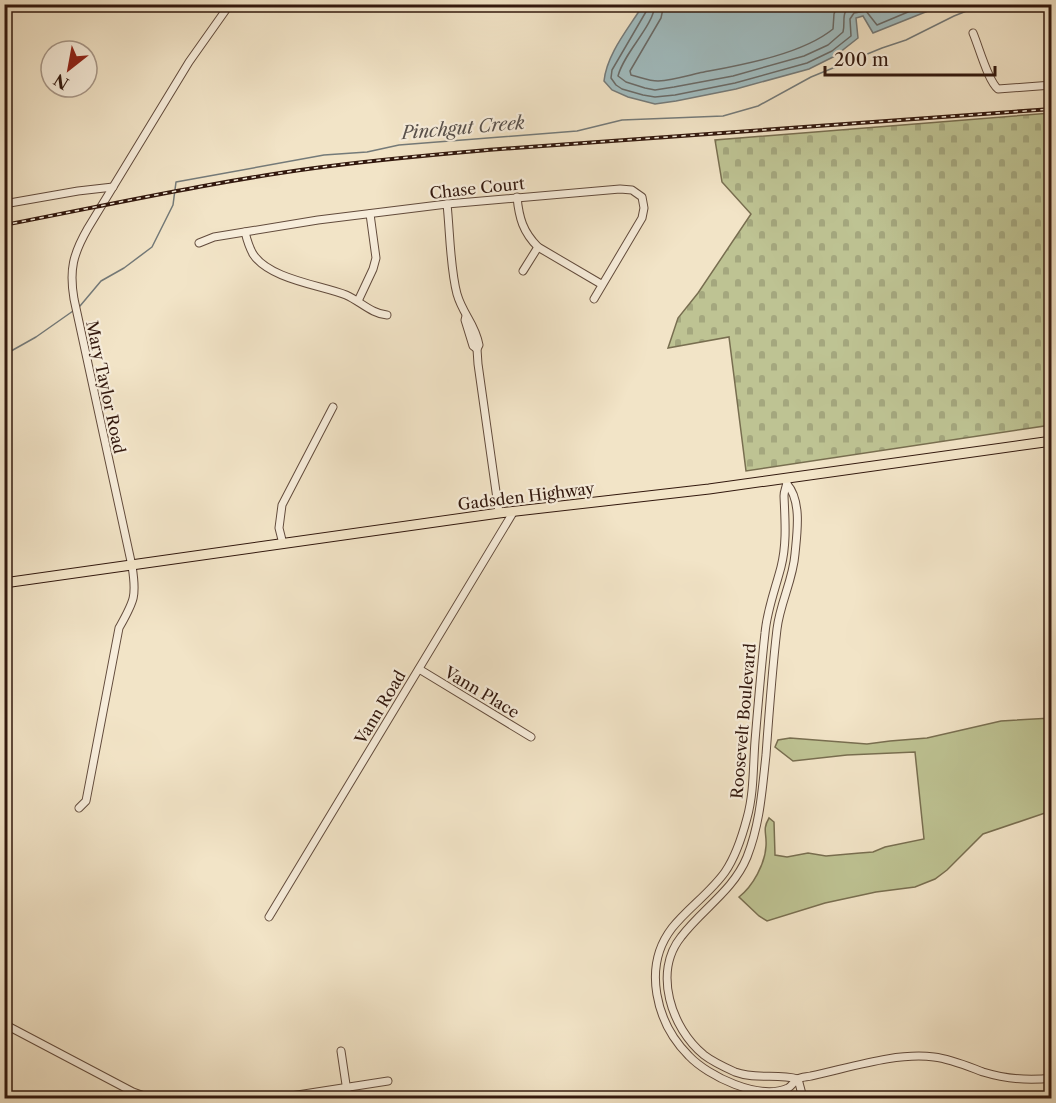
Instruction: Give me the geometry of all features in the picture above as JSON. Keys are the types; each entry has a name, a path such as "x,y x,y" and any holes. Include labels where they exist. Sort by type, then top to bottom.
{"main road":[{"name":"Gadsden Highway","path":"4,583 499,513 787,481 1052,441"}],"street":[{"name":"Mary Taylor Road","path":"79,808 86,801 120,628 135,596 132,566 78,321 71,283 72,263 76,248 189,62 230,4"},
{"path":"973,33 992,84 998,89 1052,86"},
{"path":"4,204 78,190 113,187"},
{"name":"Chase Court","path":"199,243 214,237 245,232 447,204 620,189 632,190 642,197 644,208 642,218 594,299"},
{"path":"517,197 521,224 526,234 538,247 601,284"},
{"path":"447,204 457,291 473,346 477,349 499,513"},
{"path":"358,301 373,270 376,258 370,214"},
{"path":"245,232 249,246 259,261 298,282 345,295 380,314 387,315"},
{"path":"523,271 538,247"},
{"path":"283,544 279,528 282,505 333,407"},
{"name":"Roosevelt Boulevard","path":"787,481 784,493 786,524 784,549 765,633 753,779 746,820 738,846 724,874 665,939 657,963 655,983 661,1010 671,1033 688,1055 707,1072 733,1084 764,1090 789,1088 798,1079"},
{"name":"Roosevelt Boulevard","path":"787,481 795,499 795,557 777,624 759,820 747,857 737,877 675,945 668,964 667,980 668,993 680,1024 687,1037 703,1054 719,1065 764,1078 787,1076 798,1079 916,1056 949,1060 1006,1078 1029,1080 1052,1078"},
{"name":"Vann Road","path":"269,917 514,512"},
{"name":"Vann Place","path":"419,669 531,737"},
{"path":"4,1024 131,1095 150,1098"},
{"path":"341,1051 348,1098"},
{"path":"798,1079 802,1098"},
{"path":"278,1098 388,1081"}],"green space":[{"path":"1051,113 1051,425 746,471 729,337 668,348 678,318 698,293 751,214 722,182 715,140"},
{"path":"1051,718 1051,811 983,834 935,879 915,887 876,892 825,903 767,921 739,897 749,887 761,867 765,853 765,829 769,818 774,822 775,855 787,857 808,853 826,856 873,852 885,847 924,839 915,752 847,755 793,761 775,747 778,740 790,738 867,744 927,738 1001,721"}],"water":[{"path":"643,5 943,5 873,33 863,16 856,18 858,38 835,56 809,69 736,89 655,104 612,90 604,81 614,51"}],"waterway":[{"name":"Pinchgut Creek","path":"80,306 101,281 124,268 152,247 173,205 176,182 324,155 367,152 399,145 577,131 622,120 723,116 758,106 811,77 906,40 984,4"},
{"name":"Pinchgut Creek","path":"4,355 36,337 73,311"}],"railway":[{"path":"4,225 237,180 379,160 487,150 1052,109"}]}
